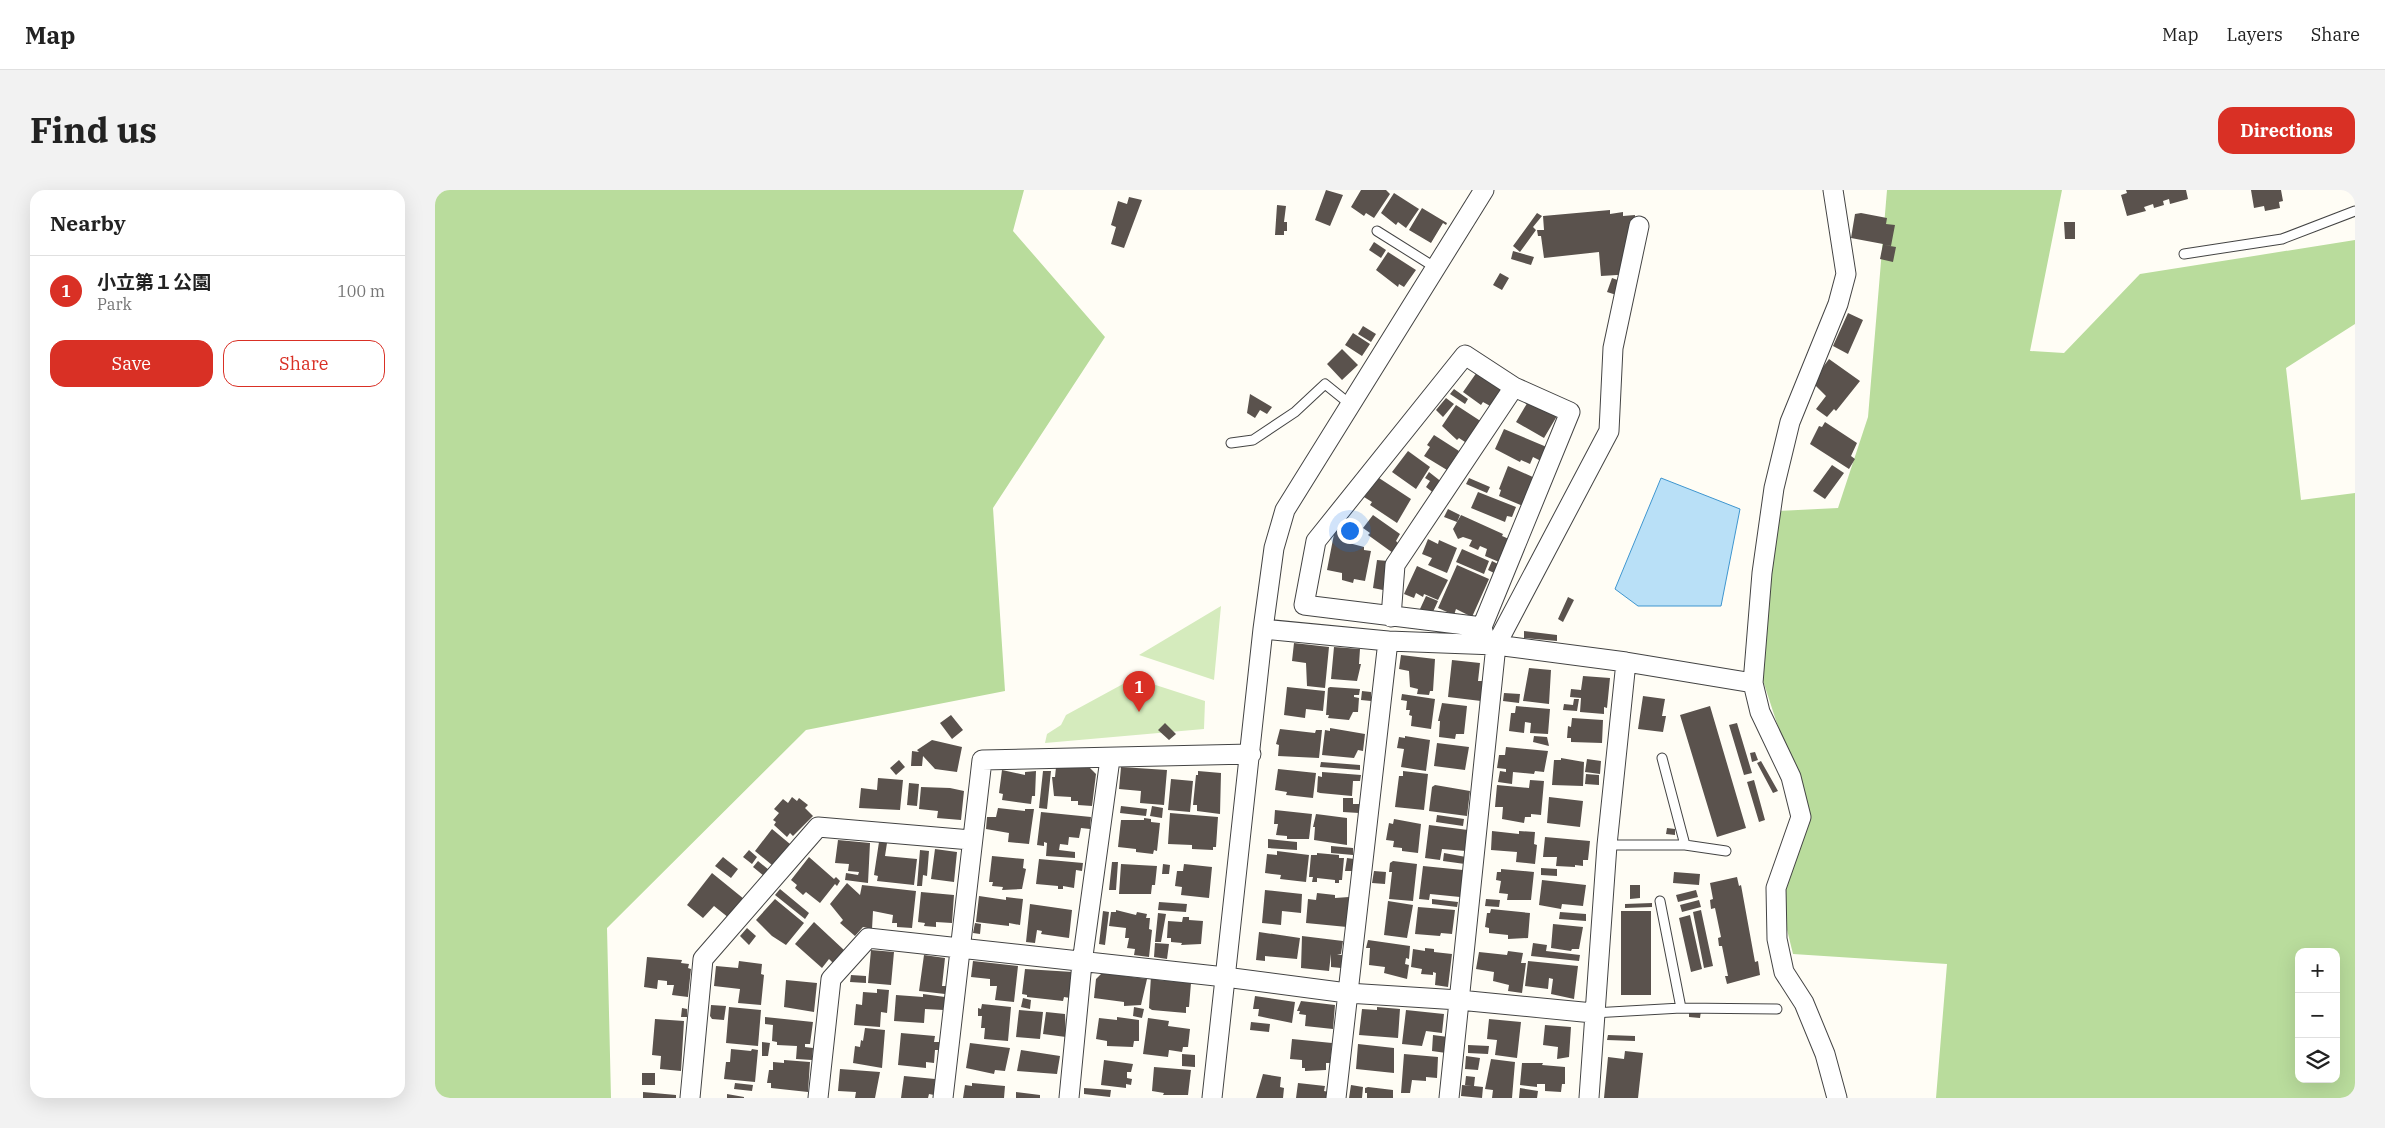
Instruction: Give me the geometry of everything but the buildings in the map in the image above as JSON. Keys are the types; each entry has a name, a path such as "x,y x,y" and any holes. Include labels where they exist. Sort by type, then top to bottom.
{"street":[{"path":"1212,1098 1251,754 1263,629 1274,548 1285,510 1484,190"},
{"path":"1833,190 1846,274 1838,304 1790,422 1774,488 1762,574 1753,683 1760,712 1791,778 1801,817 1776,888 1777,938 1784,972 1804,1003 1825,1054 1837,1098"},
{"path":"1488,639 1609,431 1613,348 1639,226"},
{"path":"1449,1098 1459,1000 1488,639 1570,412 1514,387 1465,355 1316,541 1304,604 1391,617 1488,639 1753,683"},
{"path":"1391,617 1395,565 1514,387"},
{"path":"1263,629 1388,641 1488,639"},
{"path":"1336,1098 1388,641"},
{"path":"1589,1098 1593,1013 1607,845 1626,662"},
{"path":"943,1098 971,840 982,760 1251,754"},
{"path":"1069,1098 1082,963 1110,758"},
{"path":"690,1098 703,959 818,827 971,840"},
{"path":"818,1098 831,979 868,938 1082,963 1225,977 1347,993 1459,1000 1593,1013"}],"lane":[{"path":"2184,254 2282,239 2355,211"},
{"path":"1377,231 1437,268"},
{"path":"1231,443 1253,440 1295,412 1325,384 1351,405"},
{"path":"1662,758 1685,845"},
{"path":"1607,845 1685,845 1726,852"},
{"path":"1660,902 1681,1008"},
{"path":"1593,1013 1681,1008 1777,1009"}],"green space":[{"path":"435,190 1024,190 1013,231 1105,337 993,508 1005,691 806,730 607,928 611,1098 435,1098"},
{"path":"1887,190 2062,190 2030,351 2064,353 2140,274 2355,240 2355,324 2286,368 2301,500 2355,493 2355,1098 1936,1098 1947,964 1793,954 1778,893 1802,800 1753,650 1777,511 1838,508 1868,417"},
{"path":"1221,606 1214,680 1139,655"},
{"path":"1134,678 1205,701 1204,729 1045,743 1047,734 1061,725 1066,715"}],"water":[{"path":"1661,478 1740,509 1721,606 1638,606 1615,589"}],"place":[{"name":"小立第１公園","path":"1139,712"}]}
